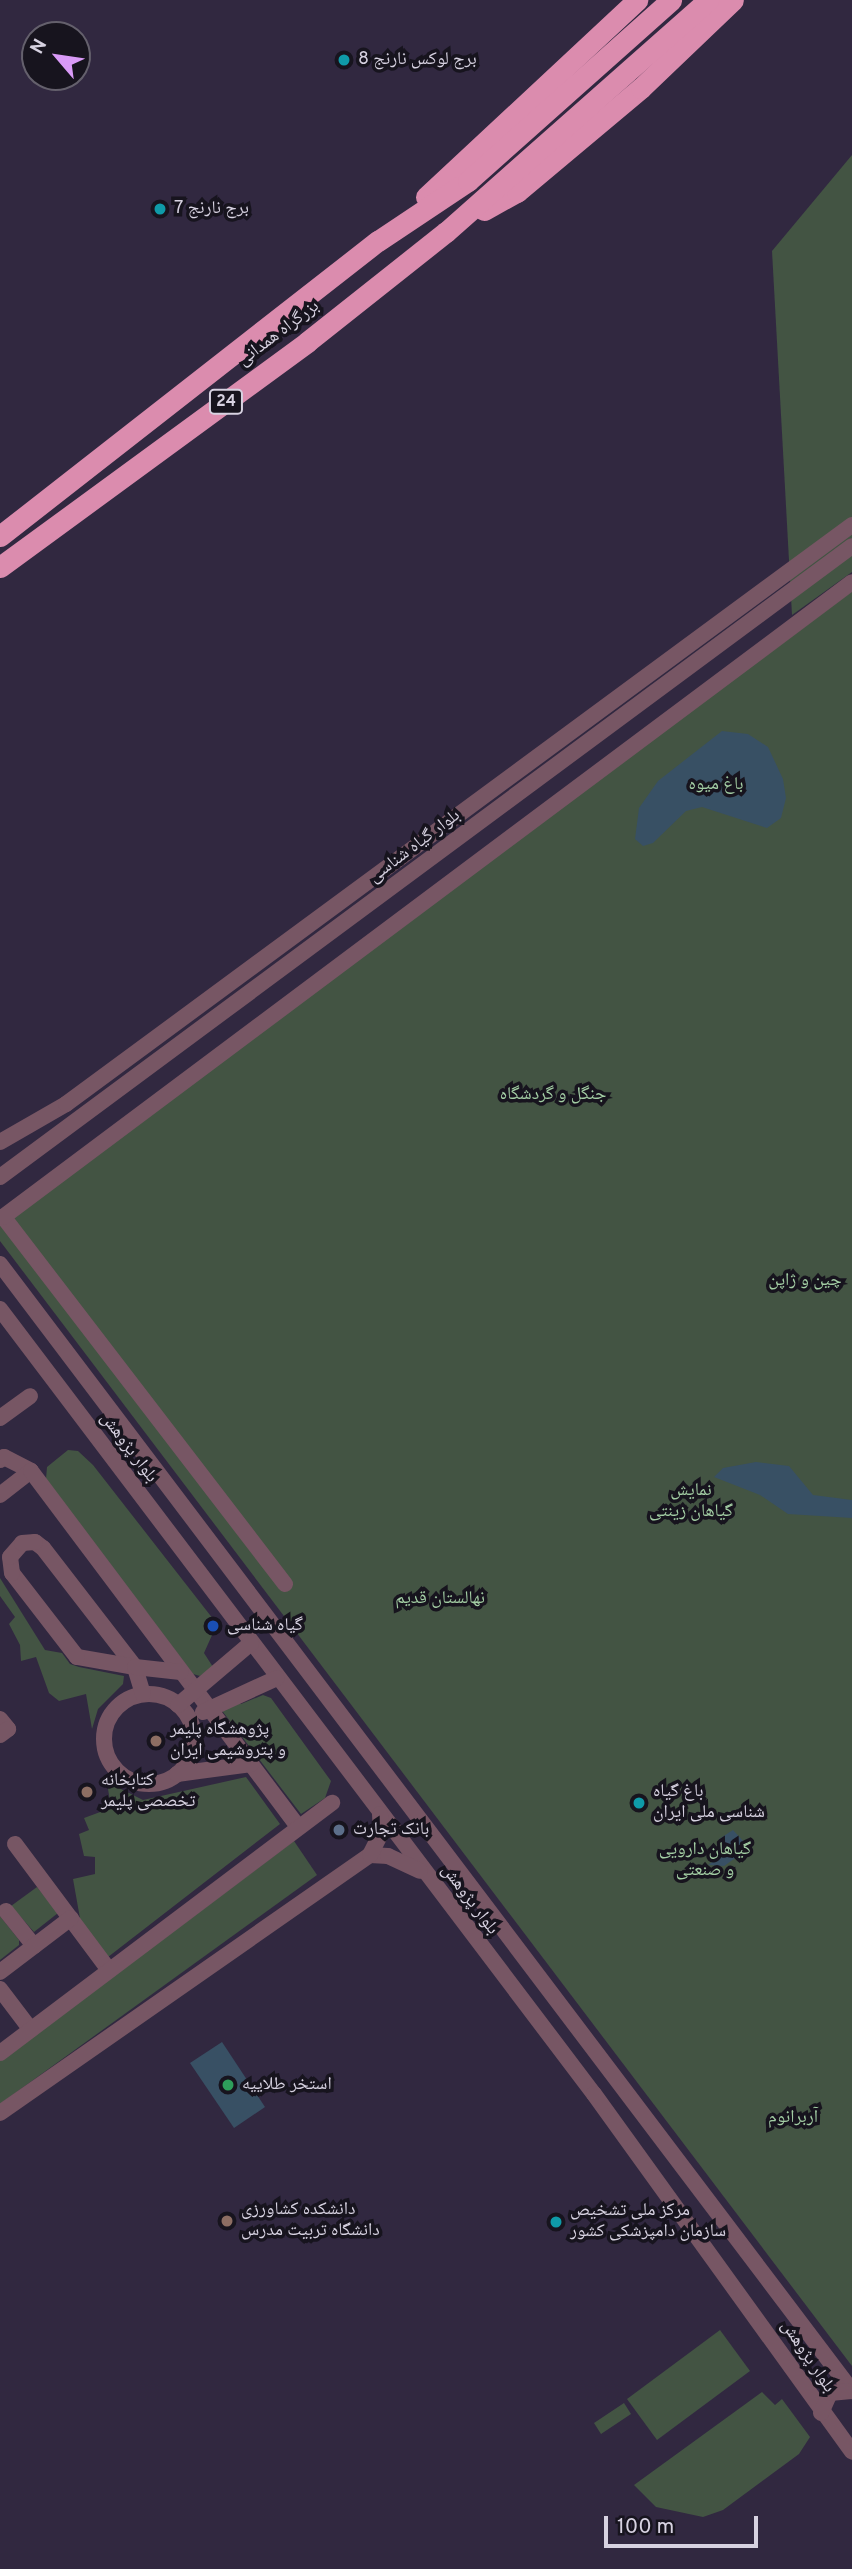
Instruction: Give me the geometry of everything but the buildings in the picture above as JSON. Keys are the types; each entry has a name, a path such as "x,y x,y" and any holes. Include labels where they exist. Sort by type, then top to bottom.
{"highway":[{"name":"بزرگراه همدانی","path":"378,241 637,0"},
{"name":"بزرگراه همدانی","path":"4,532 378,241 468,181 671,0"},
{"name":"بزرگراه همدانی","path":"0,567 307,342 446,232 708,0"},
{"name":"بزرگراه همدانی","path":"446,232 517,192 641,88 733,0"}],"street":[{"name":"بلوار گیاه شناسی","path":"0,1142 66,1104 852,525"},
{"name":"بلوار گیاه شناسی","path":"0,1178 852,546"},
{"path":"285,1584 3,1217 852,582"},
{"name":"بلوار پژوهش","path":"0,1264 852,2391"},
{"name":"بلوار پژوهش","path":"0,1309 728,2276 821,2413 852,2452"},
{"path":"0,1419 30,1396"},
{"path":"0,1460 4,1457 31,1471 298,1827"},
{"path":"0,1495 31,1471"},
{"path":"143,1694 135,1667 43,1548 35,1542 22,1543 10,1557 12,1573 77,1657 135,1667 181,1672"},
{"path":"178,1705 251,1643"},
{"path":"191,1721 210,1708 277,1678"},
{"path":"177,1774 193,1750 191,1721 178,1705 158,1695 143,1694 116,1707 107,1720 103,1735 111,1764 121,1775 149,1785 177,1774 251,1764"},
{"path":"0,1719 8,1729 0,1735"},
{"path":"0,2053 332,1803"},
{"path":"0,2113 370,1855 381,1833 380,1814"},
{"path":"15,1844 109,1970"},
{"path":"370,1855 388,1856 425,1874"},
{"path":"6,1910 34,1946"},
{"path":"0,1972 71,1918"},
{"path":"0,1989 31,2029"},
{"path":"821,2413 830,2393 852,2391"}],"green space":[{"path":"852,155 852,572 792,615 772,251"},
{"name":"باغ گیاه‌ شناسی ملی ایران","path":"852,581 852,2366 0,1241 0,1210"},
{"path":"68,1450 78,1451 93,1465 217,1624 204,1653 213,1667 200,1676 193,1674 46,1479 47,1467"},
{"path":"0,1578 45,1650 62,1653 70,1664 79,1667 124,1676 123,1684 98,1709 92,1729 86,1694 59,1701 49,1693 36,1657 21,1661 20,1645 9,1624 15,1617 0,1596"},
{"path":"263,1695 271,1698 331,1781 325,1798 301,1814 223,1712 223,1706 236,1700 241,1704"},
{"path":"106,1776 115,1786 143,1800 246,1777 280,1824 108,1957 81,1924 73,1879 95,1874 95,1857 84,1856 79,1834 89,1830 84,1818 111,1808"},
{"path":"294,1841 317,1875 0,2104 0,2061"},
{"path":"37,1887 58,1913 34,1932 11,1906"},
{"path":"0,1916 19,1940 19,1945 0,1960"},
{"path":"720,2330 750,2371 657,2440 627,2399"},
{"path":"762,2392 775,2405 782,2399 810,2437 799,2454 723,2510 703,2517 656,2507 634,2485"},
{"path":"624,2403 631,2414 601,2434 594,2423"}],"water":[{"path":"722,731 748,734 768,747 783,779 786,798 781,818 767,828 702,807 686,811 653,843 643,846 635,839 639,808 658,781"},
{"path":"756,1462 789,1466 813,1495 852,1500 852,1518 788,1514 760,1495 714,1477 723,1468"},
{"path":"733,1830 745,1843 741,1854 724,1866 708,1865 720,1856 719,1839"},
{"name":"استخر طلاییه","path":"222,2042 265,2107 234,2128 190,2063"}],"place":[{"name":"برج لوکس نارنج 8","path":"344,60"},
{"name":"برج نارنج 7","path":"160,209"},
{"name":"گیاه شناسی","path":"213,1626"},
{"name":"پژوهشگاه پلیمر و پتروشیمی ایران","path":"156,1741"},
{"name":"کتابخانه تخصصی پلیمر","path":"87,1792"},
{"name":"باغ گیاه‌ شناسی ملی ایران","path":"639,1803"},
{"name":"بانک تجارت","path":"339,1830"},
{"name":"استخر طلاییه","path":"228,2085"},
{"name":"دانشکده کشاورزی دانشگاه تربیت مدرس","path":"227,2221"},
{"name":"مرکز ملی تشخیص سازمان دامپزشکی کشور","path":"556,2222"}],"park label":[{"name":"باغ میوه","path":"716,785"},
{"name":"جنگل و گردشگاه","path":"553,1095"},
{"name":"چین و ژاپن","path":"805,1281"},
{"name":"نمایش گیاهان زینتی","path":"691,1502"},
{"name":"نهالستان قدیم","path":"440,1599"},
{"name":"گیاهان دارویی و صنعتی","path":"705,1861"},
{"name":"آربرانوم","path":"793,2118"}]}
